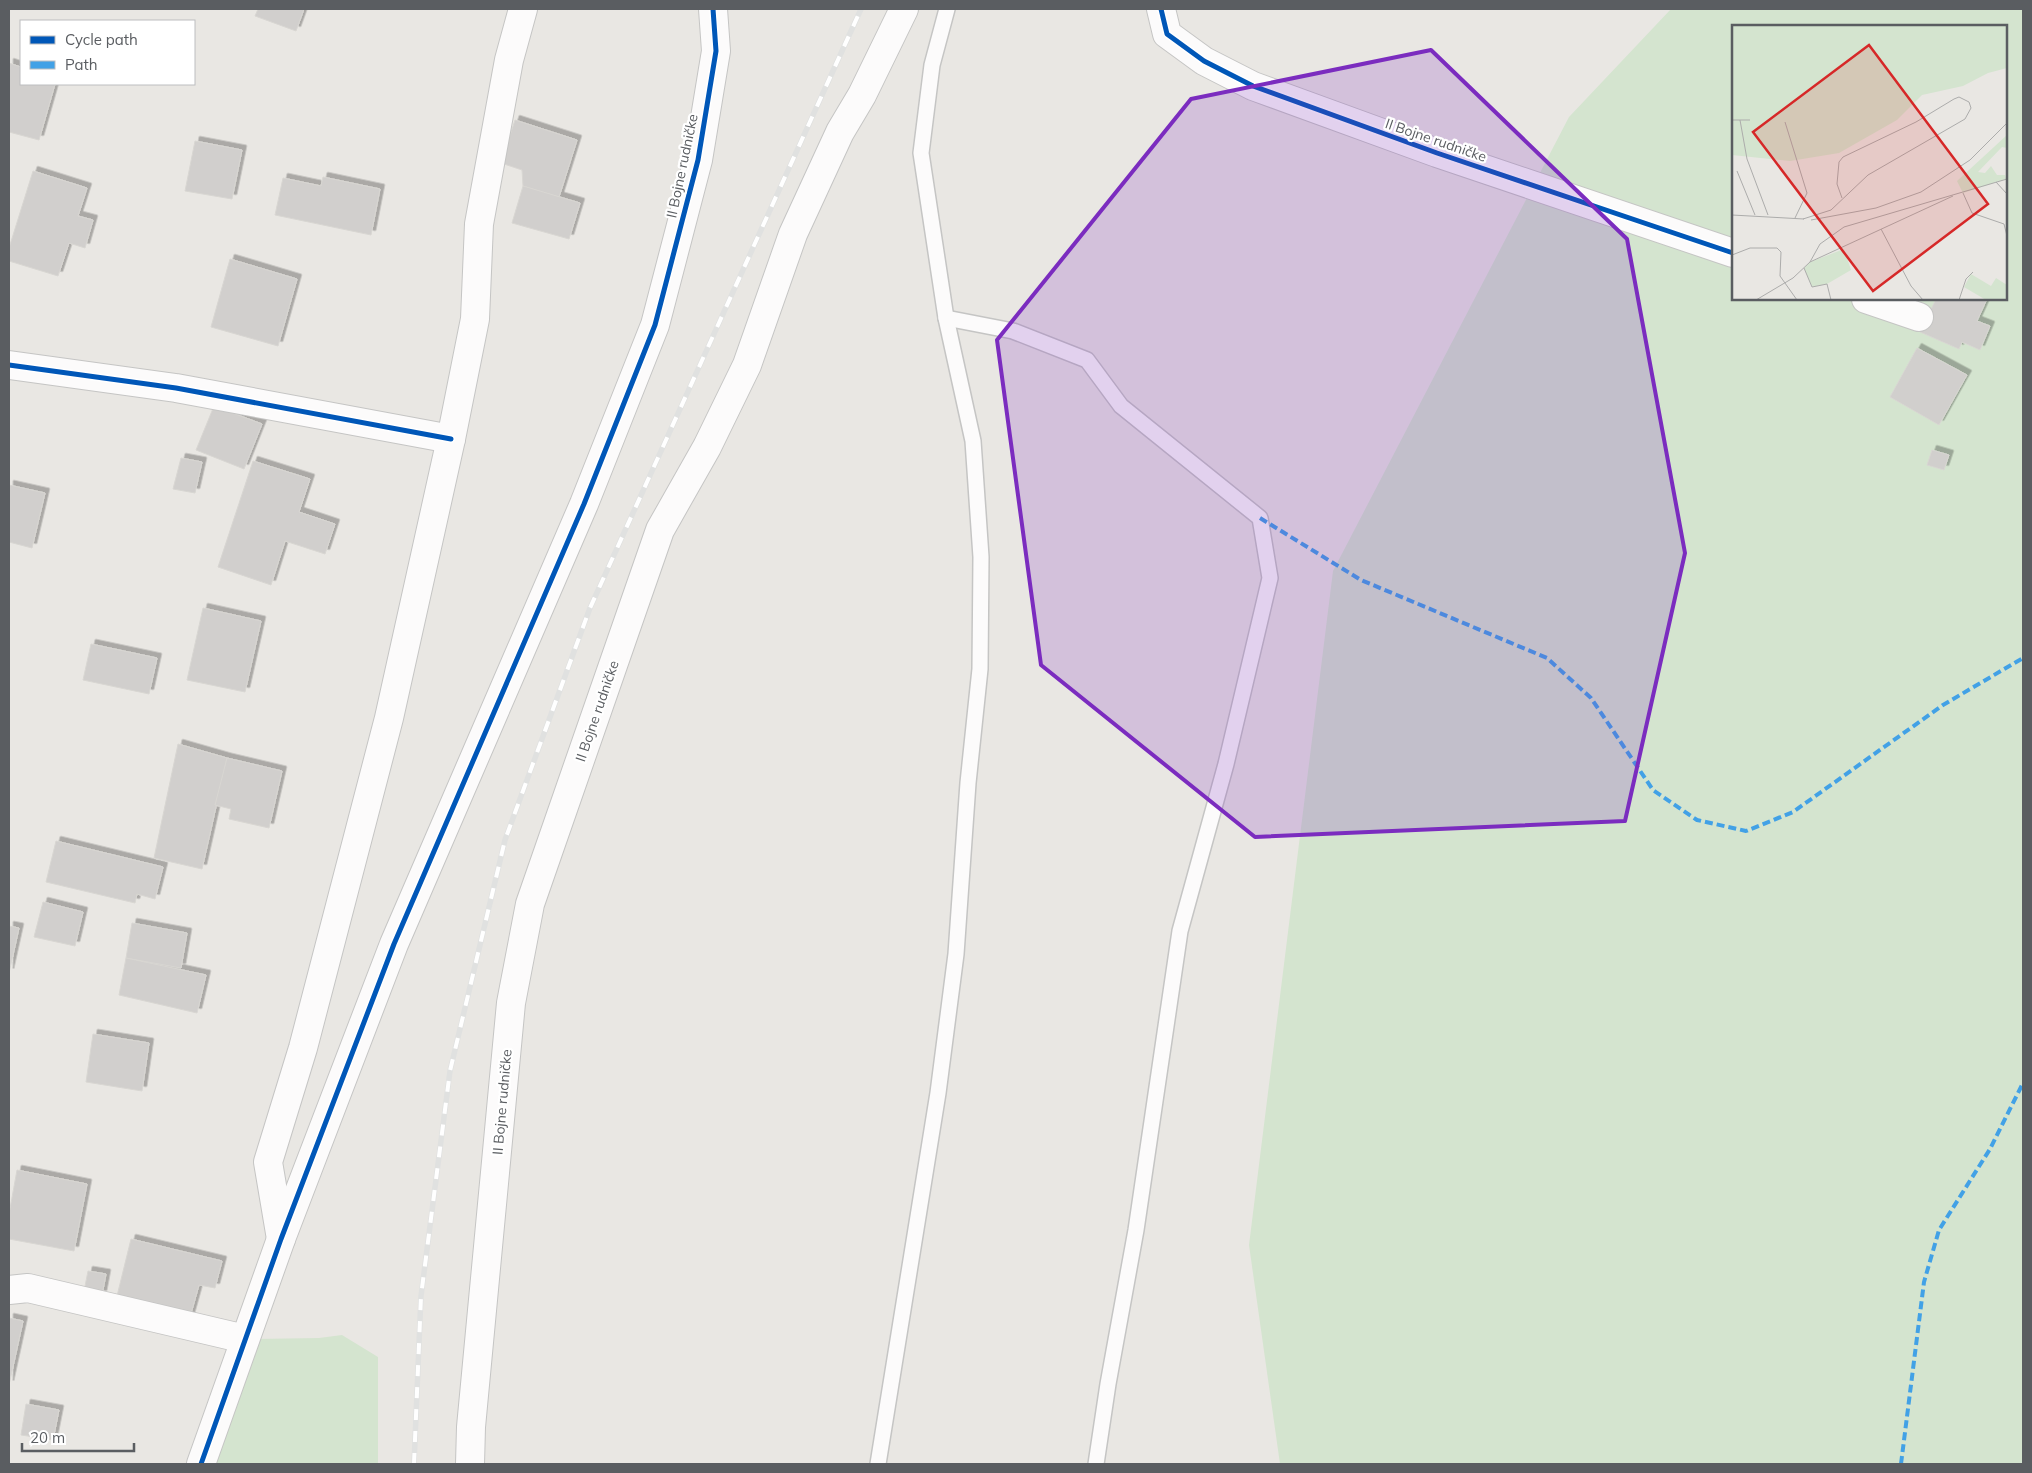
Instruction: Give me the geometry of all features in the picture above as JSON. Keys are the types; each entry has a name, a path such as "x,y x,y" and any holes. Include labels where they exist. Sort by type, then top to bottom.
{"street":[{"path":"281,1239 268,1162 303,1048 387,728 452,439 476,318 480,224 509,60 523,9"},
{"name":"II Bojne rudničke","path":"201,1464 281,1239 394,944 584,504 655,325 698,160 716,51 713,9"},
{"name":"II Bojne rudničke","path":"470,1464 473,1408 511,1003 530,904 660,530 707,448 747,365 793,234 840,132 862,95 904,9"},
{"name":"II Bojne rudničke","path":"1161,9 1167,34 1204,61 1253,86 1437,153 1732,254"},
{"path":"1869,300 1919,317"},
{"path":"9,365 176,388 452,439"},
{"path":"9,1290 28,1288 245,1339"}],"lane":[{"path":"878,1464 938,1093 956,954 968,783 980,669 981,557 974,441 946,318 920,153 932,65 947,9"},
{"path":"946,318 1014,331 1087,360 1121,406 1260,518 1270,578 1226,764 1180,931 1136,1230 1108,1384 1096,1464"}],"highlighted area":[{"path":"1431,50 1627,239 1685,553 1625,821 1255,837 1041,665 997,340 1191,99"}],"green space":[{"path":"1671,9 2023,9 2023,1464 1280,1464 1249,1245 1333,571 1569,117"},
{"path":"342,1335 378,1357 378,1464 201,1464 245,1339 319,1338"}],"building":[{"path":"258,9 304,9 296,31 255,16"},
{"path":"9,63 20,67 20,85 55,85 39,140 9,132"},
{"path":"515,120 577,140 559,197 523,186 522,170 501,163"},
{"path":"195,141 242,150 232,199 185,191"},
{"path":"33,171 87,188 78,216 93,220 85,248 69,243 58,276 9,261 9,248"},
{"path":"323,177 380,189 371,235 275,215 283,178 321,186"},
{"path":"523,186 580,203 569,239 512,223"},
{"path":"230,259 297,279 278,346 211,327"},
{"path":"1936,300 1987,300 1977,321 1990,326 1980,350 1962,342 1959,349 1920,332"},
{"path":"1917,348 1967,375 1939,425 1890,397"},
{"path":"214,406 262,424 244,469 196,450"},
{"path":"1932,450 1949,455 1944,470 1927,465"},
{"path":"181,458 202,462 195,493 173,489"},
{"path":"253,461 310,479 299,512 335,524 325,554 285,541 271,585 218,567"},
{"path":"9,485 45,493 32,548 9,542"},
{"path":"203,608 261,621 245,692 187,680"},
{"path":"91,644 157,658 149,694 83,680"},
{"path":"178,744 227,758 202,869 154,858"},
{"path":"227,758 282,771 269,828 229,819 231,809 215,805"},
{"path":"56,841 163,867 155,899 137,894 135,903 46,882"},
{"path":"43,902 83,912 75,946 34,937"},
{"path":"132,923 187,933 181,968 126,958"},
{"path":"9,926 19,928 9,973"},
{"path":"126,958 206,975 197,1013 119,995"},
{"path":"93,1034 149,1043 142,1091 86,1082"},
{"path":"17,1170 87,1184 74,1251 9,1239 9,1214"},
{"path":"131,1239 222,1261 215,1288 199,1285 190,1317 116,1300"},
{"path":"88,1271 106,1274 102,1295 84,1291"},
{"path":"9,1318 23,1321 9,1385"},
{"path":"26,1404 59,1410 53,1440 21,1435"}],"railway":[{"path":"414,1464 421,1296 450,1071 505,840 590,608 861,9"}],"marked path":[{"path":"1260,518 1361,580 1547,658 1591,698 1653,790 1697,820 1746,831 1793,812 1943,705 2023,658"},
{"path":"1901,1464 1924,1282 1939,1230 1990,1149 2023,1083"}],"cycle path":[{"path":"201,1464 281,1239 394,944 584,504 655,325 698,160 716,51 713,9"},
{"path":"1161,9 1167,34 1204,61 1253,86 1437,153 1732,253"},
{"path":"9,365 176,388 451,439"}]}
